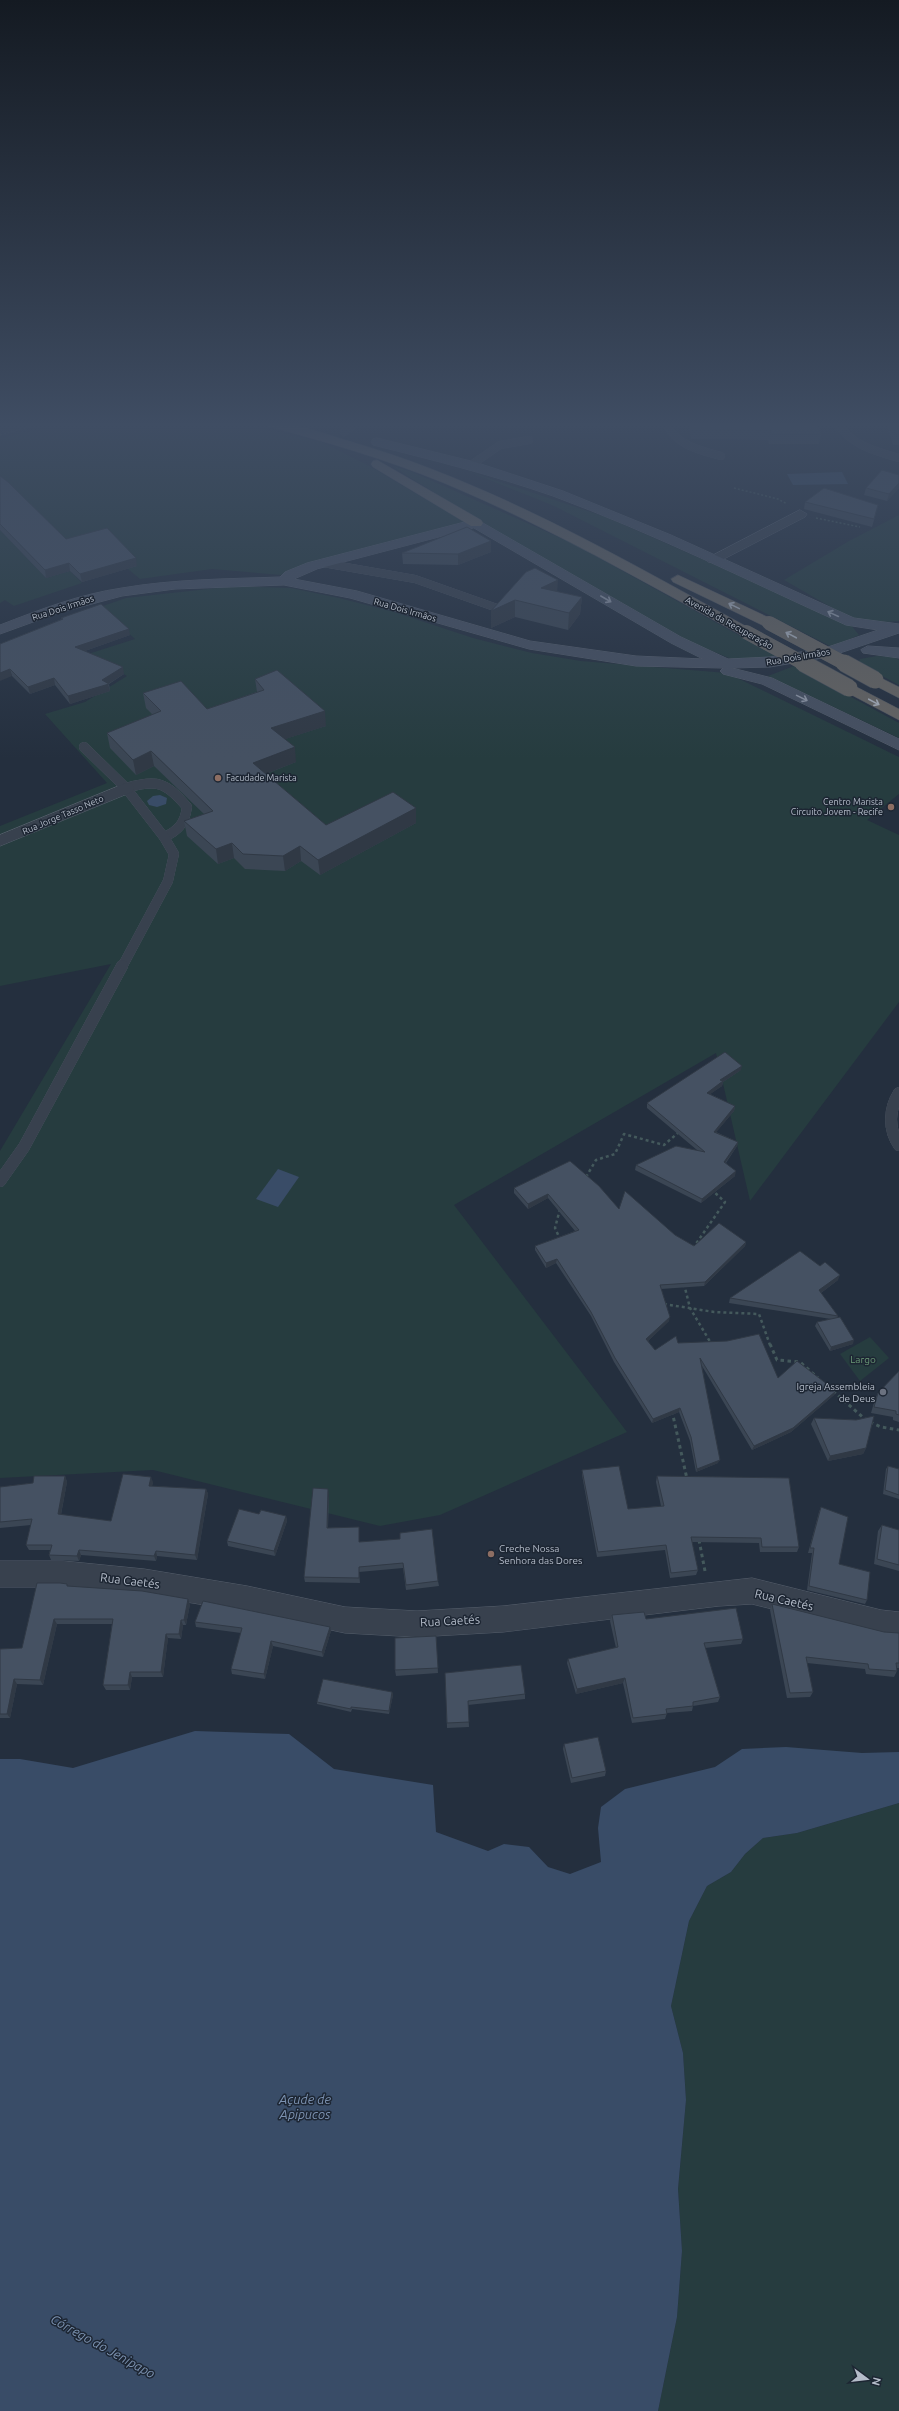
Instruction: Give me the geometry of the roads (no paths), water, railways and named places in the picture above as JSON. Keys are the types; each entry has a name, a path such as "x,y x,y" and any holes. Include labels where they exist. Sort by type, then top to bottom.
{"highway":[{"name":"Avenida da Recuperação","path":"566,535 899,715"},
{"name":"Avenida da Recuperação","path":"592,535 653,566"},
{"name":"Avenida da Recuperação","path":"666,573 769,623 899,693"}],"main road":[{"path":"284,581 300,570 432,535"},
{"path":"496,535 670,636 708,656 745,664"},
{"name":"Avenida da Recuperação","path":"656,535 851,622 899,639"},
{"name":"Rua Dois Irmãos","path":"0,630 54,610 121,592 176,586 284,581 352,594 529,645 636,661 693,664 745,664 812,656 899,639"},
{"name":"Avenida da Recuperação","path":"851,622 864,630 866,645"},
{"path":"636,661 661,653 667,648 670,636"},
{"name":"Rua Dois Irmãos","path":"693,664 770,674 846,658 866,645 899,639"},
{"path":"770,674 899,745"}],"street":[{"path":"713,559 760,535"},
{"name":"Rua Jorge Tasso Neto","path":"0,841 126,788"},
{"name":"Rua Caetés","path":"0,1574 63,1574 144,1582 247,1599 345,1620 417,1624 503,1619 709,1594 752,1592 881,1623 899,1625"}],"lane":[{"path":"323,563 415,579 497,608"},
{"path":"0,1181 24,1147 168,881 174,854 164,837 126,788 84,747"},
{"path":"126,788 147,781 157,782 171,788 187,807 186,817 180,828 164,837"},
{"path":"899,1093 891,1116 892,1137 899,1145"}],"water":[{"path":"160,795 167,798 166,804 157,807 149,805 147,801 153,796"},
{"path":"278,1169 299,1177 278,1207 256,1199"},
{"name":"Açude de Apipucos","path":"195,1731 289,1734 334,1769 433,1785 436,1832 488,1851 504,1844 529,1847 548,1867 570,1874 601,1862 598,1828 601,1807 625,1789 715,1767 742,1749 786,1747 862,1753 899,1752 899,1803 797,1833 763,1838 745,1854 731,1872 707,1886 689,1921 671,2006 683,2053 686,2100 678,2189 682,2251 677,2317 658,2411 0,2411 0,1759 20,1759 73,1768"}],"place":[{"name":"Facudade Marista","path":"218,778"},
{"name":"Centro Marista Circuito Jovem - Recife","path":"891,807"},
{"name":"Igreja Assembleia de Deus","path":"883,1392"},
{"name":"Creche Nossa Senhora das Dores","path":"491,1554"}],"park label":[{"name":"Largo","path":"863,1359"}],"water label":[{"name":"Córrego do Jenipapo","path":"103,2346"}]}
